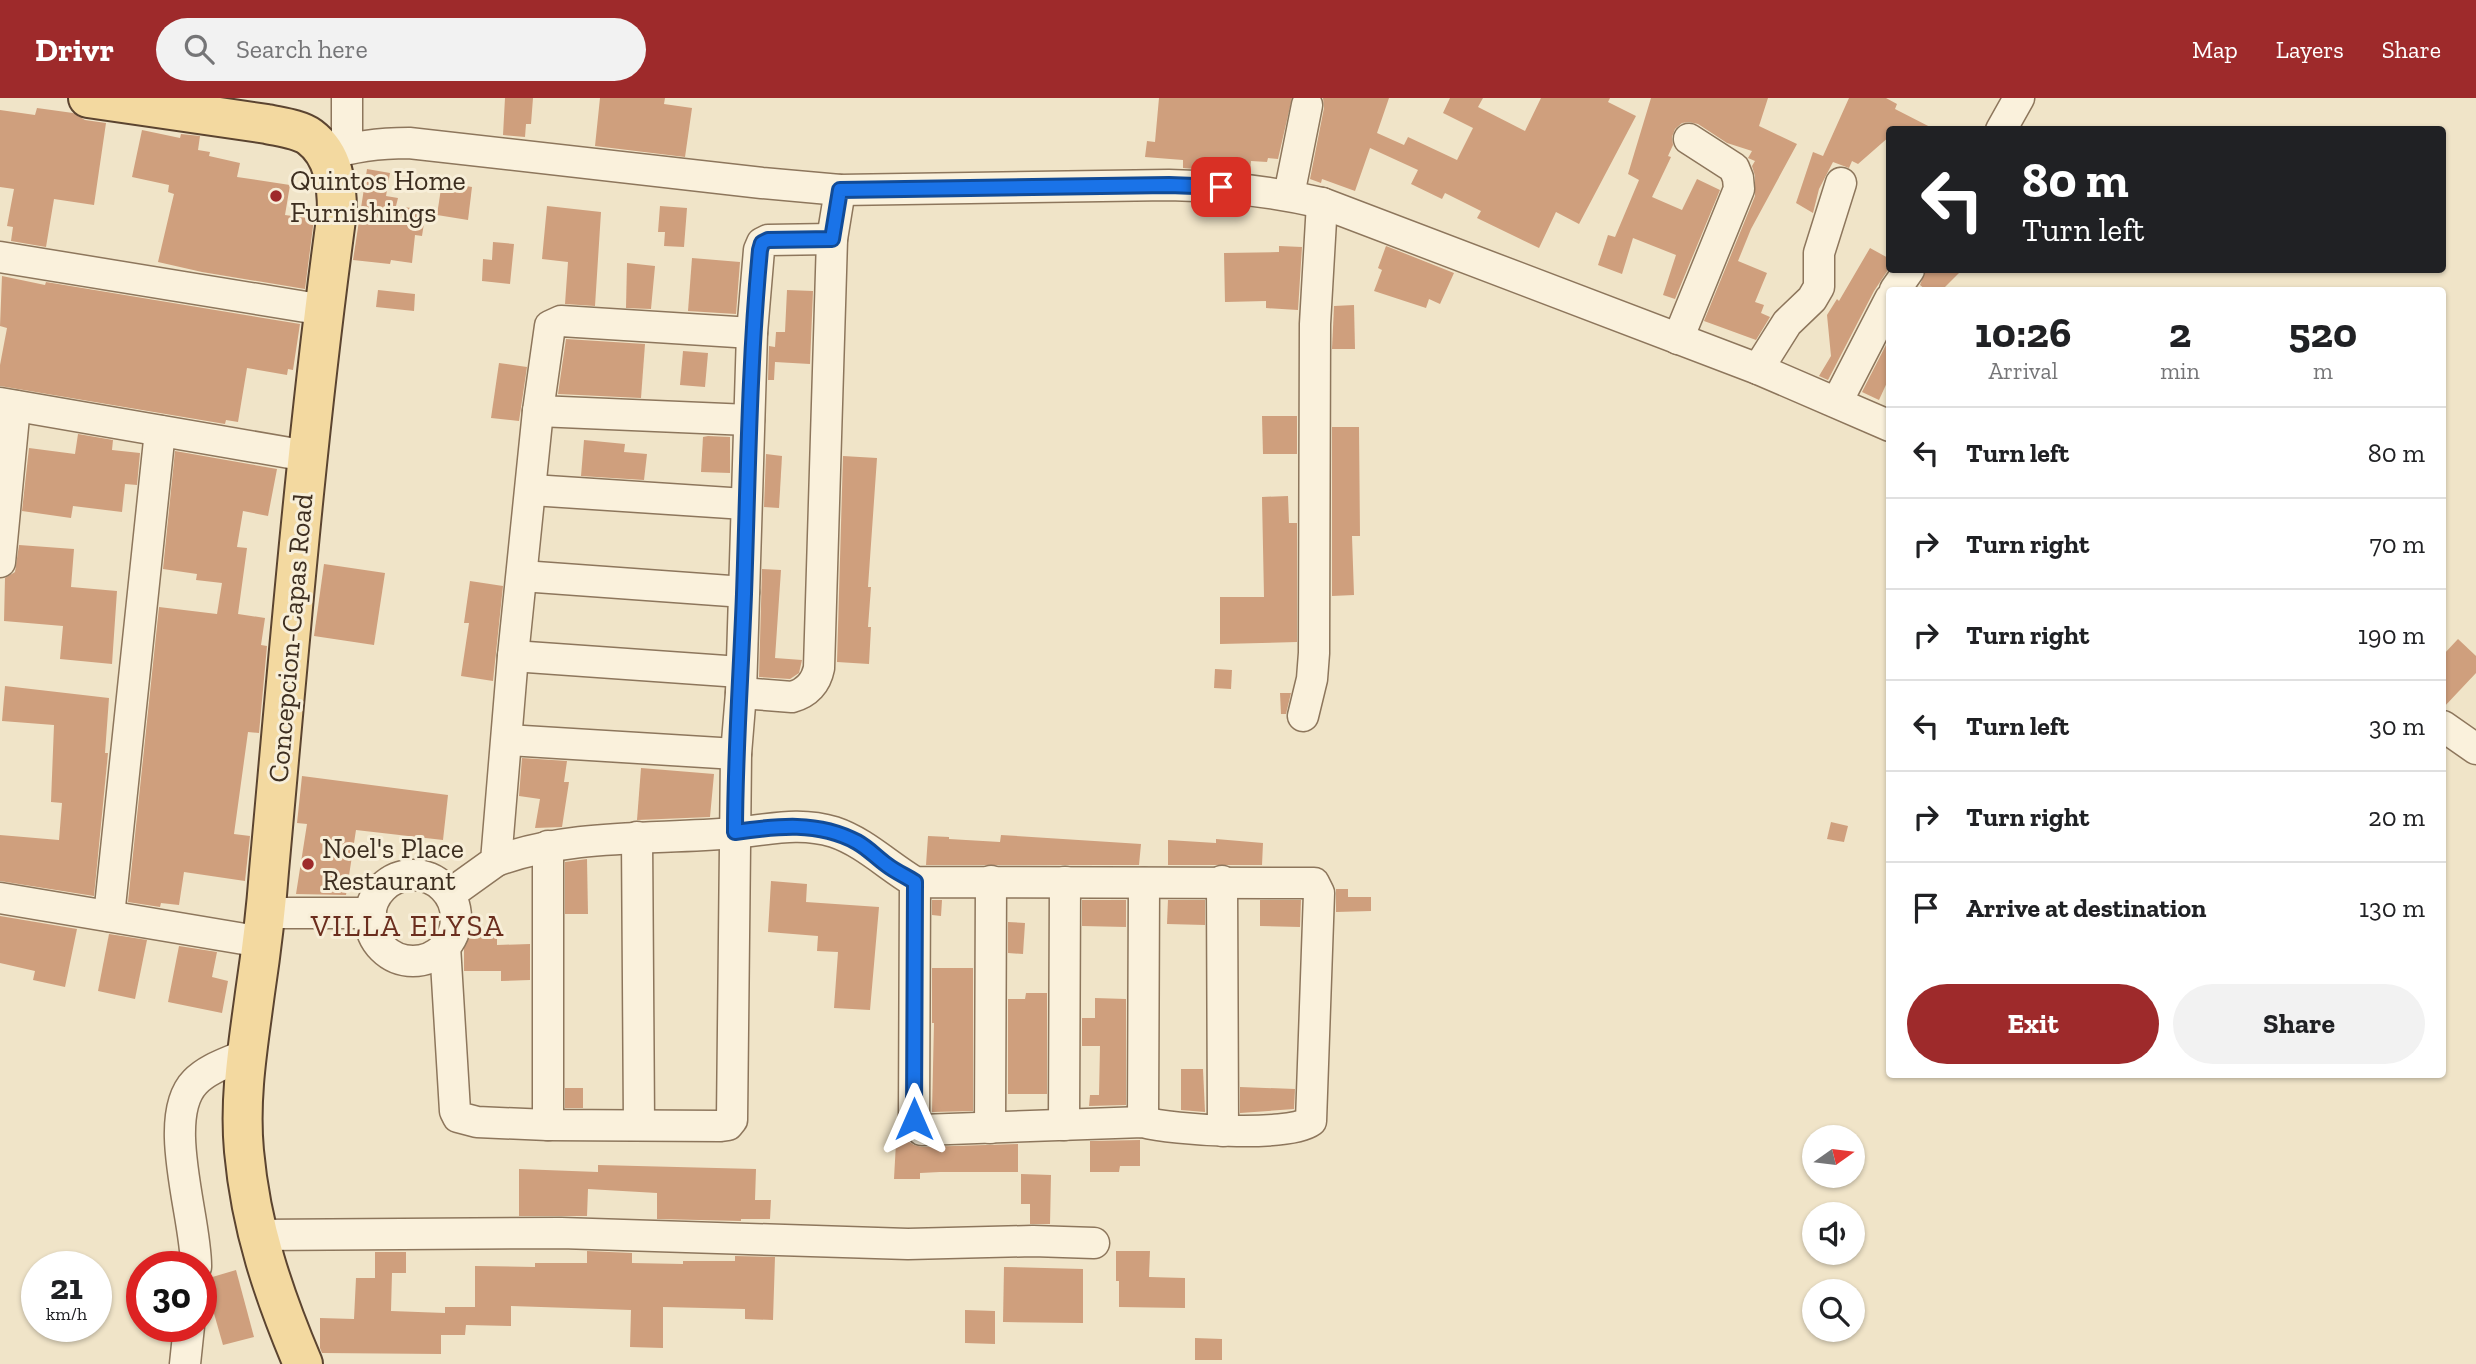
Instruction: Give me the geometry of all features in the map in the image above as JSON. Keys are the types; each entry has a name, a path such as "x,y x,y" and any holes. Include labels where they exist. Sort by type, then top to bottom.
{"main road":[{"path":"88,98 219,108 309,136 337,152"},
{"name":"Concepcion-Capas Road","path":"303,1364 277,1303 258,1235 244,1149 242,1110 264,928 307,456 337,212 337,152"}],"street":[{"path":"347,98 337,152 376,143 409,143 840,190 1169,185 1227,187 1289,195 1322,203 1758,369 1886,424"},
{"path":"2003,126 2019,98"},
{"path":"1289,195 1307,106"},
{"path":"1678,339 1739,189 1734,168 1689,139"},
{"path":"1758,369 1787,323 1812,299 1819,286 1819,253 1841,183"},
{"path":"513,656 741,682 792,697 813,684 819,668 832,239 840,190"},
{"path":"1304,716 1312,679 1314,653 1315,324 1322,203"},
{"path":"445,946 456,1115 462,1119 548,1125 721,1126 728,1125 734,1116 736,754 741,682 752,333 760,250 762,243 768,240 832,239"},
{"path":"0,257 324,310"},
{"path":"1837,402 1886,307"},
{"path":"496,860 513,656 538,411 550,326 561,321 752,333"},
{"path":"0,562 8,404 307,456"},
{"path":"538,411 749,420"},
{"path":"109,916 160,431"},
{"path":"531,490 745,504"},
{"path":"522,576 744,592"},
{"path":"2446,728 2476,749"},
{"path":"507,740 736,754"},
{"path":"450,894 496,860 519,852 582,840 735,832 774,826 806,826 834,832 859,843 915,882 1314,883 1319,893 1311,1121 1301,1126 1223,1131 1174,1129 1143,1122 925,1131 917,1126 914,1119 915,882"},
{"path":"637,837 639,1124"},
{"path":"548,846 548,1125"},
{"path":"421,875 438,882 450,894 456,913 454,933 445,946 429,958 411,961 394,957 381,946 372,930 371,913 376,896 388,883 404,876 421,875"},
{"path":"990,881 990,1128"},
{"path":"1222,881 1223,1131"},
{"path":"1065,882 1065,1125"},
{"path":"1143,1122 1144,883"},
{"path":"0,898 109,916 264,928 371,913"},
{"path":"193,1251 182,1163 182,1104 194,1083 210,1071 247,1054"},
{"path":"258,1235 561,1233 908,1244 1033,1241 1094,1243"},
{"path":"186,1364 188,1342"}],"building":[{"path":"505,98 533,98 531,124 526,124 525,137 503,135"},
{"path":"600,98 665,98 664,104 692,108 685,157 595,146"},
{"path":"1159,98 1292,98 1278,159 1268,158 1267,162 1251,161 1250,173 1183,168 1183,160 1145,157 1147,141 1155,142"},
{"path":"1323,98 1389,98 1377,133 1404,145 1408,137 1457,160 1473,128 1443,113 1450,98 1483,98 1478,107 1525,131 1541,98 1610,98 1608,102 1636,116 1579,224 1556,212 1539,248 1477,218 1481,211 1445,193 1442,199 1411,184 1418,170 1370,148 1355,191 1322,179 1321,183 1310,179 1324,108"},
{"path":"1651,98 1768,98 1759,126 1797,144 1751,229 1738,261 1767,273 1755,302 1764,305 1761,313 1770,317 1756,340 1704,321 1755,196 1752,166 1755,161 1748,158 1752,151 1727,143 1698,124 1682,123 1675,129 1668,156 1671,157 1652,197 1682,210 1697,179 1720,190 1675,299 1663,295 1676,255 1633,238 1622,274 1598,265 1608,235 1615,237 1639,180 1628,174"},
{"path":"1849,98 1886,98 1897,104 1895,109 1928,126 1886,126 1886,140 1858,164 1852,161 1849,168 1833,162 1819,189 1813,213 1796,203 1813,152 1823,156"},
{"path":"37,108 73,113 85,120 106,123 94,205 54,199 46,247 11,241 13,227 7,226 14,189 0,187 0,110 35,115"},
{"path":"142,130 180,138 181,134 200,136 198,150 210,152 209,156 240,163 237,177 290,185 285,215 314,219 305,289 158,262 174,194 168,192 169,185 132,177"},
{"path":"367,169 390,173 386,196 398,198 396,206 426,210 422,236 415,235 412,263 391,260 390,264 353,260"},
{"path":"442,182 472,187 468,220 437,215"},
{"path":"547,206 601,212 595,306 565,304 568,262 542,259"},
{"path":"660,206 687,208 684,247 664,246 665,232 658,232"},
{"path":"493,242 514,244 510,284 482,281 483,259 492,260"},
{"path":"1279,246 1302,247 1298,310 1266,308 1266,301 1225,302 1224,253 1279,252"},
{"path":"1386,246 1454,273 1440,304 1429,299 1426,308 1374,291 1382,270 1378,268"},
{"path":"1870,248 1886,257 1886,273 1828,380 1819,376 1831,356 1827,315 1837,299 1839,301"},
{"path":"692,258 740,262 736,314 688,311"},
{"path":"627,263 655,266 651,309 626,308"},
{"path":"1925,273 1959,273 1945,287 1920,285"},
{"path":"2,276 300,324 293,370 288,369 287,375 247,368 238,422 226,420 225,424 0,386 0,365 7,328 0,326"},
{"path":"378,290 415,294 414,311 376,307"},
{"path":"787,290 813,291 810,364 775,362 774,380 768,380 769,346 775,347 776,332 785,332"},
{"path":"1354,305 1355,349 1332,349 1334,306"},
{"path":"566,339 645,344 641,398 558,394"},
{"path":"1886,345 1886,385 1879,400 1862,392"},
{"path":"683,351 708,353 705,387 680,385"},
{"path":"499,363 527,367 519,421 491,418"},
{"path":"1262,416 1297,416 1297,454 1263,454"},
{"path":"1332,427 1359,427 1360,536 1352,536 1354,595 1332,596"},
{"path":"78,434 113,440 112,450 140,453 137,485 125,484 122,512 73,506 71,518 22,511 29,448 75,454"},
{"path":"703,437 730,437 730,473 701,472"},
{"path":"584,440 625,444 624,452 647,454 644,480 581,476"},
{"path":"175,451 277,469 268,516 243,511 237,547 247,548 238,614 265,618 261,645 267,646 259,733 248,732 234,834 250,836 245,881 184,872 179,905 161,903 160,907 128,902 159,607 217,614 222,583 196,580 197,574 163,569"},
{"path":"766,454 782,456 779,508 764,507"},
{"path":"843,456 877,458 868,587 871,587 869,664 837,662"},
{"path":"1288,496 1289,523 1297,523 1297,642 1220,644 1220,597 1264,597 1262,497"},
{"path":"19,545 74,549 71,587 117,591 112,664 60,659 63,626 4,621 5,578 15,572"},
{"path":"324,564 385,573 374,645 314,636"},
{"path":"762,569 781,570 775,658 802,660 799,673 790,679 759,677"},
{"path":"470,581 503,586 493,681 461,676 469,623 464,623"},
{"path":"2458,639 2476,656 2476,673 2446,705 2446,652"},
{"path":"1215,669 1232,670 1231,689 1214,688"},
{"path":"5,686 109,698 105,753 108,753 94,896 0,881 0,835 59,840 62,803 51,802 54,725 2,721"},
{"path":"1280,693 1291,693 1286,714 1281,714"},
{"path":"522,758 567,761 564,782 569,782 562,827 535,828 540,799 519,796"},
{"path":"641,768 714,774 710,817 637,820"},
{"path":"302,776 448,795 443,840 356,830 346,895 296,894 307,824 297,823"},
{"path":"1831,822 1848,826 1844,842 1827,839"},
{"path":"1001,835 1141,844 1139,865 926,865 928,836 1000,842"},
{"path":"1216,839 1263,843 1262,865 1168,865 1168,840 1216,843"},
{"path":"587,859 588,914 565,914 565,862"},
{"path":"771,881 807,884 806,902 879,907 870,1010 834,1008 838,952 817,951 818,936 768,932"},
{"path":"1336,889 1348,889 1348,897 1371,897 1371,911 1336,912"},
{"path":"932,900 942,900 941,916 932,915"},
{"path":"1082,900 1126,900 1126,927 1082,926"},
{"path":"1168,900 1205,900 1205,925 1167,924"},
{"path":"1260,900 1301,900 1300,927 1260,926"},
{"path":"0,916 77,929 65,987 33,980 35,971 0,963"},
{"path":"1008,922 1025,923 1023,954 1008,953"},
{"path":"109,934 147,940 135,999 98,991"},
{"path":"464,934 497,934 497,945 530,944 530,980 501,981 501,971 464,971"},
{"path":"179,946 217,952 212,977 228,981 222,1013 168,1002"},
{"path":"932,968 973,968 973,1111 932,1112"},
{"path":"1026,993 1047,993 1047,1094 1008,1094 1008,999 1025,999"},
{"path":"1095,998 1126,999 1126,1105 1089,1106 1090,1095 1099,1095 1100,1046 1082,1046 1082,1018 1095,1018"},
{"path":"1181,1069 1203,1069 1205,1112 1181,1110"},
{"path":"1240,1087 1295,1089 1294,1109 1240,1113"},
{"path":"565,1088 583,1088 583,1108 565,1108"},
{"path":"897,1124 908,1141 922,1147 1018,1144 1018,1172 920,1173 920,1179 894,1179"},
{"path":"1140,1140 1140,1166 1120,1166 1119,1172 1090,1172 1090,1141"},
{"path":"598,1165 756,1169 755,1200 771,1200 770,1219 657,1219 657,1193 588,1189 587,1216 519,1216 519,1169 598,1172"},
{"path":"1021,1174 1051,1175 1050,1224 1030,1224 1030,1204 1021,1204"},
{"path":"587,1251 632,1253 632,1263 683,1264 683,1261 735,1261 735,1256 775,1257 773,1320 745,1319 745,1309 663,1307 663,1348 630,1347 631,1310 511,1306 511,1326 466,1325 465,1335 441,1335 441,1354 322,1353 320,1348 320,1318 354,1319 356,1278 375,1278 375,1252 406,1252 406,1273 392,1273 391,1311 445,1313 445,1307 475,1307 475,1266 535,1267 535,1263 587,1263"},
{"path":"1116,1251 1150,1251 1149,1277 1185,1278 1185,1308 1119,1307"},
{"path":"1004,1267 1083,1269 1083,1323 1003,1322"},
{"path":"236,1270 254,1337 223,1345 217,1324 217,1276"},
{"path":"965,1310 995,1311 995,1344 965,1343"},
{"path":"1195,1338 1222,1339 1222,1360 1195,1360"}],"place":[{"name":"Quintos Home Furnishings","path":"276,196"},
{"name":"Noel's Place Restaurant","path":"308,864"}],"district":[{"name":"VILLA ELYSA","path":"408,926"}],"route":[{"path":"914,1119 915,882 859,843 834,832 806,826 774,826 735,832 752,333 762,243 768,240 832,239 840,190 1169,185 1221,187"}]}
